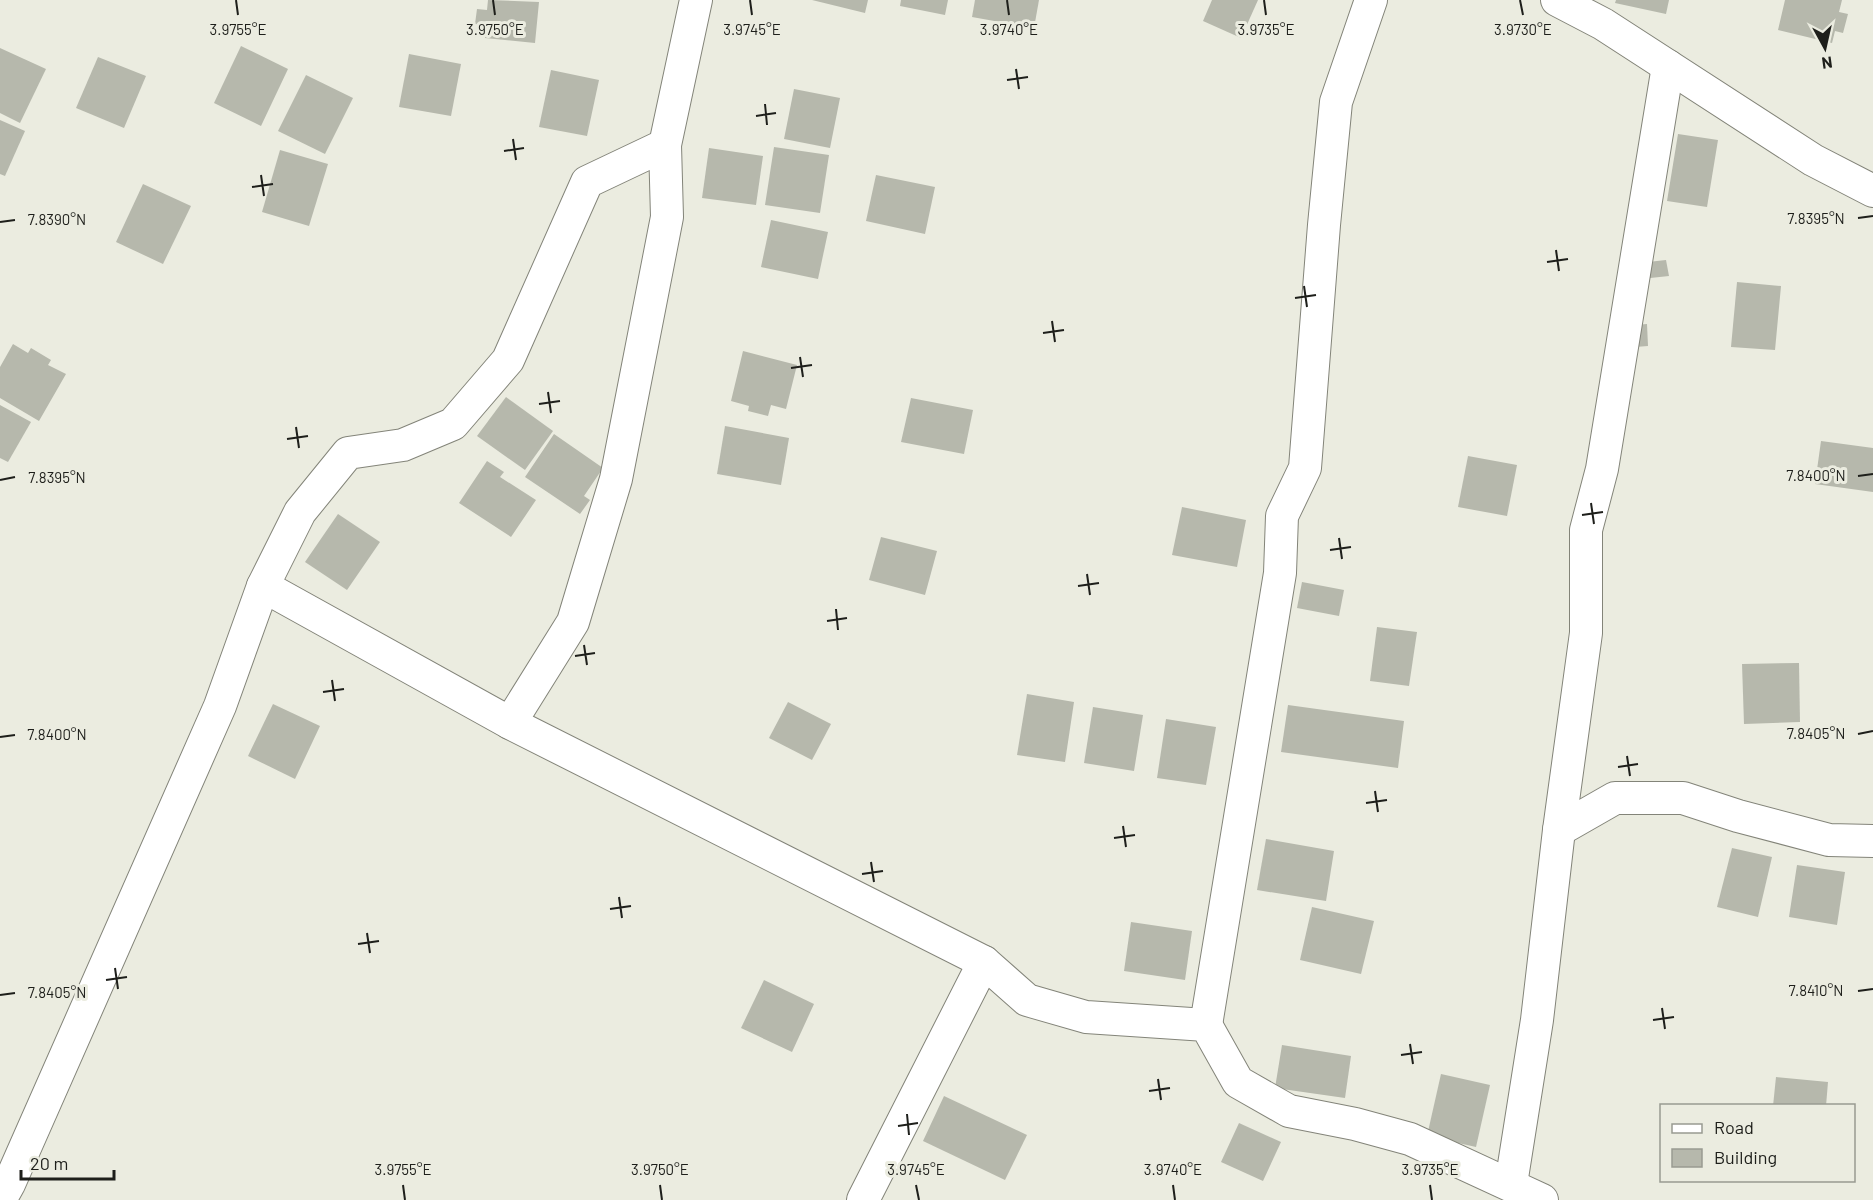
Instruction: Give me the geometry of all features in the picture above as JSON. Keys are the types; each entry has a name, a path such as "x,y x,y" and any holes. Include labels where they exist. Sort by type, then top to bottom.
{"street":[{"path":"510,723 573,622 616,478 668,217 666,145 696,0"},
{"path":"1371,0 1336,102 1305,468 1282,516 1280,573 1206,1025 1238,1082 1289,1111 1355,1124 1410,1139 1542,1200"},
{"path":"1557,0 1603,24 1813,160 1873,191"},
{"path":"1511,1184 1537,1020 1559,830 1586,633 1586,530 1602,469 1668,66"},
{"path":"0,1200 220,706 263,586 300,512 348,453 403,445 453,424 508,360 587,182 666,145"},
{"path":"263,586 510,723 984,962 1027,1000 1086,1017 1206,1025"},
{"path":"1559,830 1615,798 1683,798 1738,816 1829,840 1873,841"},
{"path":"863,1200 984,962"}],"building":[{"path":"488,0 539,2 535,43 485,38 486,25 475,24 477,9 487,10"},
{"path":"812,0 868,0 865,13"},
{"path":"901,0 948,0 945,15 900,6"},
{"path":"975,0 1039,0 1034,28 972,17"},
{"path":"1212,0 1258,0 1241,38 1203,21"},
{"path":"1616,0 1669,0 1666,14 1615,3"},
{"path":"1785,0 1842,0 1839,12 1848,14 1843,33 1835,31 1832,43 1778,30"},
{"path":"241,46 288,69 261,126 214,103"},
{"path":"0,48 46,69 20,123 0,113"},
{"path":"409,54 461,64 451,116 399,107"},
{"path":"98,57 146,76 124,128 76,108"},
{"path":"551,70 599,80 587,136 539,127"},
{"path":"306,75 353,98 325,154 278,131"},
{"path":"794,89 840,98 830,148 784,139"},
{"path":"0,120 25,131 5,176 0,174"},
{"path":"1678,134 1718,140 1707,207 1667,201"},
{"path":"774,147 829,155 820,213 765,205"},
{"path":"709,148 763,156 756,205 702,198"},
{"path":"280,150 328,164 309,226 262,212"},
{"path":"876,175 935,187 925,234 866,221"},
{"path":"143,184 191,206 163,264 116,242"},
{"path":"771,220 828,232 818,279 761,267"},
{"path":"1666,260 1669,276 1641,279 1639,263"},
{"path":"1737,282 1781,286 1775,350 1731,347"},
{"path":"1647,324 1648,346 1635,347 1634,325"},
{"path":"13,344 28,353 31,348 51,360 48,365 66,374 39,421 0,398 0,367"},
{"path":"743,351 797,365 786,409 771,405 768,416 748,411 749,406 731,401"},
{"path":"506,397 553,431 525,470 477,436"},
{"path":"911,398 973,410 964,454 901,442"},
{"path":"0,405 31,422 8,462 0,458"},
{"path":"725,426 789,438 781,485 717,474"},
{"path":"554,434 603,468 584,496 590,500 580,514 525,477"},
{"path":"1821,441 1873,448 1873,492 1815,484"},
{"path":"1468,456 1517,465 1507,516 1458,507"},
{"path":"487,461 504,472 500,477 536,500 511,537 459,503"},
{"path":"1182,507 1246,520 1237,567 1172,555"},
{"path":"338,514 380,542 347,590 305,562"},
{"path":"881,537 937,551 925,595 869,580"},
{"path":"1302,582 1344,590 1339,616 1297,608"},
{"path":"1377,627 1417,632 1409,686 1370,681"},
{"path":"1799,663 1800,722 1744,724 1742,664"},
{"path":"1027,694 1074,702 1065,762 1017,755"},
{"path":"788,702 831,724 812,760 769,738"},
{"path":"273,704 320,726 295,779 248,756"},
{"path":"1288,705 1404,721 1398,768 1281,752"},
{"path":"1093,707 1143,715 1134,771 1084,763"},
{"path":"1166,719 1216,727 1206,785 1157,778"},
{"path":"1266,839 1334,851 1326,901 1257,890"},
{"path":"1732,848 1772,857 1758,917 1717,907"},
{"path":"1797,865 1845,872 1837,925 1789,917"},
{"path":"1312,907 1374,921 1361,974 1300,960"},
{"path":"1131,922 1192,931 1185,980 1124,971"},
{"path":"764,980 814,1004 792,1052 741,1028"},
{"path":"1282,1045 1351,1056 1345,1098 1275,1088"},
{"path":"1441,1074 1490,1085 1476,1147 1427,1136"},
{"path":"1776,1077 1828,1082 1826,1104 1773,1104"},
{"path":"944,1096 1027,1135 1005,1180 923,1141"},
{"path":"1239,1123 1281,1142 1263,1181 1221,1162"}]}
